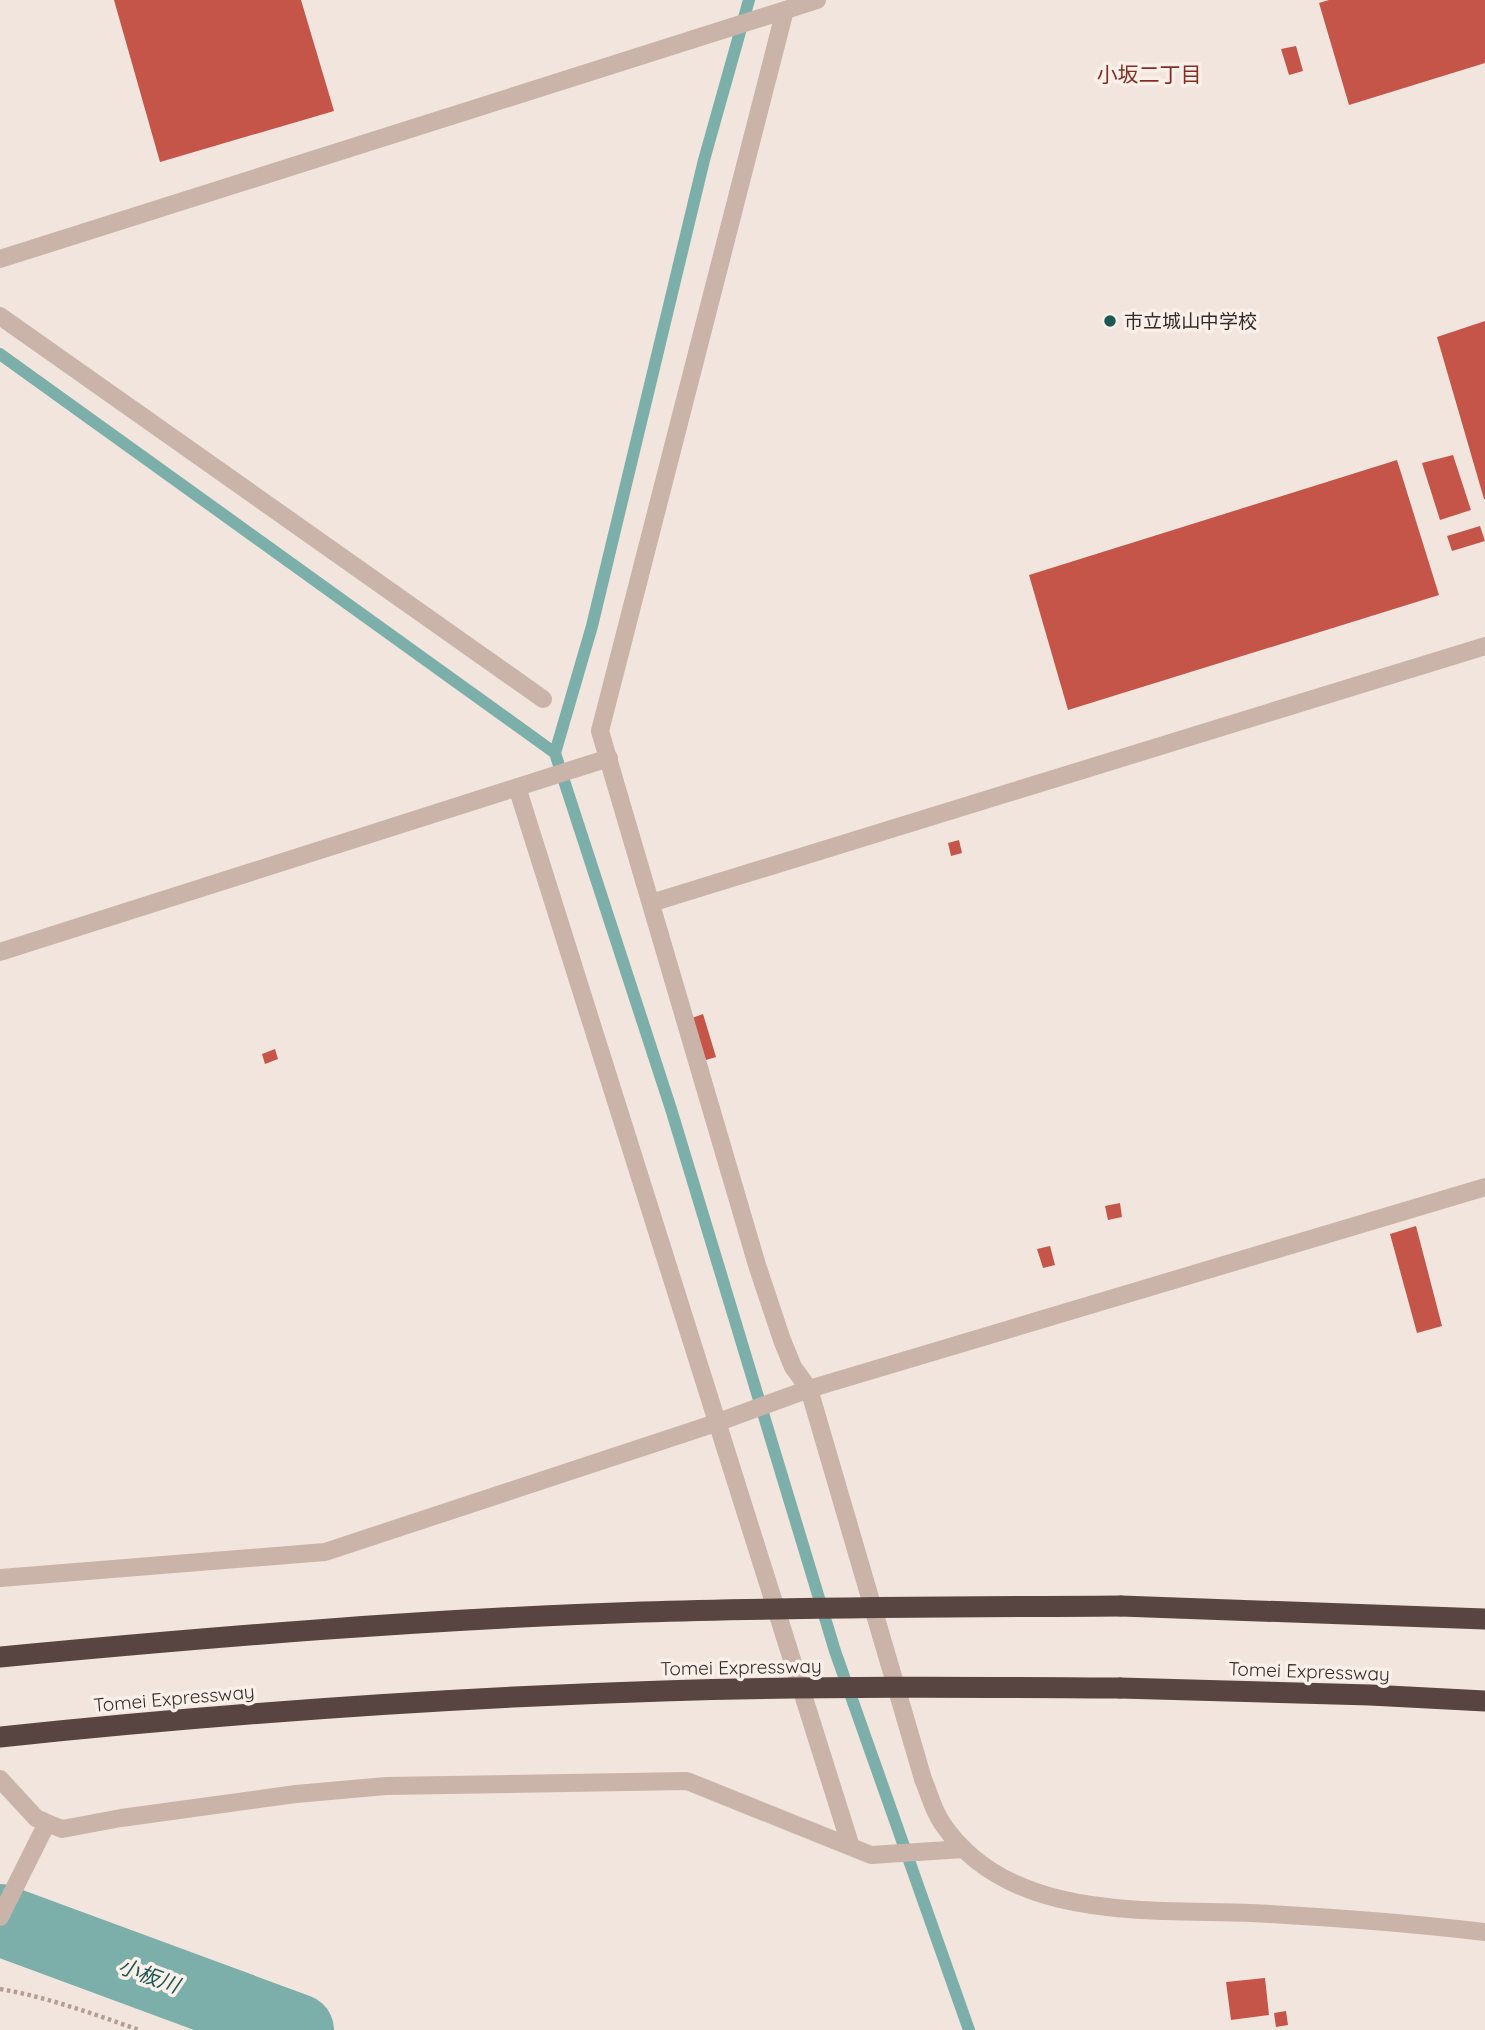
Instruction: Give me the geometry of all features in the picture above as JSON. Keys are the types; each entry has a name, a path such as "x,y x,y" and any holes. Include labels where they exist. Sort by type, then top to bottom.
{"highway":[{"path":"0,1657 371,1626 641,1612 1121,1606 1485,1619"},
{"name":"Tomei Expressway","path":"0,1737 365,1705 662,1691 877,1686 1120,1688 1485,1701"}],"street":[{"path":"0,259 817,0"},
{"path":"785,10 600,731 757,1265 793,1367 810,1389 923,1779 940,1822 964,1849 993,1872 1039,1893 1084,1905 1130,1910 1250,1913 1427,1925 1485,1932"},
{"path":"0,316 542,699"},
{"path":"651,903 1485,646"},
{"path":"0,952 608,758"},
{"path":"523,786 716,1423 851,1847"},
{"path":"0,1577 325,1552 716,1423 810,1389 1485,1187"},
{"path":"0,1779 36,1818 62,1829 121,1818 296,1794 386,1786 687,1781 872,1855 964,1849"},
{"path":"0,1917 47,1823"}],"path":[{"path":"0,1989 25,1993 139,2030"}],"building":[{"path":"114,0 301,0 334,111 160,162"},
{"path":"1329,0 1485,0 1485,63 1349,105 1319,3"},
{"path":"1296,46 1303,71 1289,75 1281,49"},
{"path":"1485,321 1485,499 1484,499 1437,337"},
{"path":"1453,455 1471,510 1440,520 1422,463"},
{"path":"1397,460 1439,595 1068,710 1029,575"},
{"path":"1480,526 1485,541 1452,551 1447,536"},
{"path":"959,840 962,853 951,856 948,843"},
{"path":"703,1014 716,1057 706,1060 692,1018"},
{"path":"275,1049 278,1059 265,1064 262,1054"},
{"path":"1120,1203 1122,1217 1108,1220 1105,1206"},
{"path":"1416,1226 1442,1326 1417,1333 1390,1234"},
{"path":"1050,1246 1055,1265 1043,1268 1037,1249"},
{"path":"1265,1978 1269,2015 1231,2020 1226,1982"},
{"path":"1286,2011 1288,2025 1276,2027 1274,2013"}],"waterway":[{"path":"749,0 704,160 592,626 555,753 671,1109 835,1651 969,2030"},
{"path":"0,354 555,753"},
{"name":"小板川","path":"0,1920 298,2030"}],"place":[{"name":"市立城山中学校","path":"1110,321"}],"district":[{"name":"小坂二丁目","path":"1149,74"}]}
